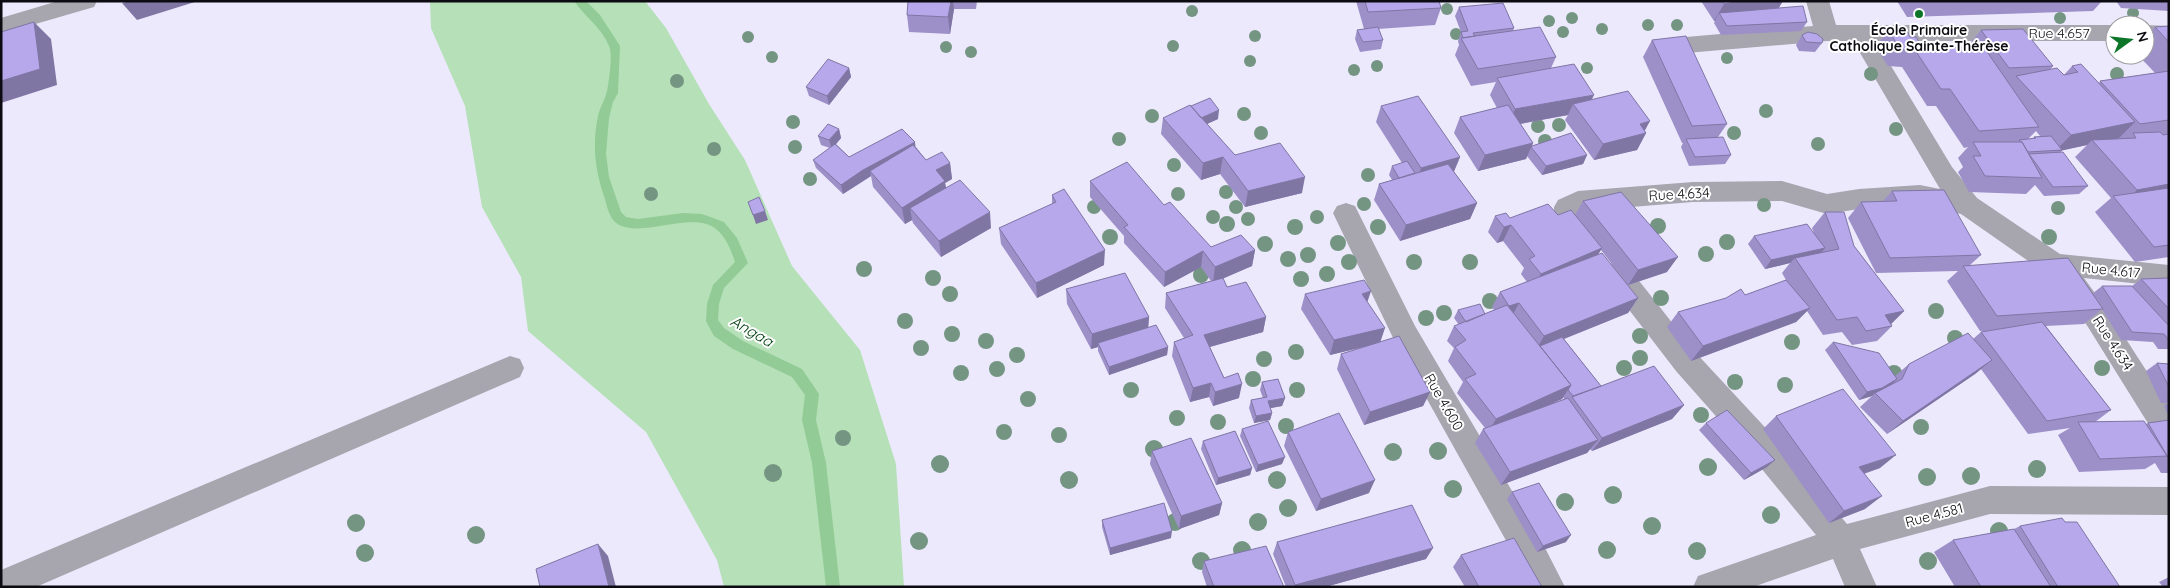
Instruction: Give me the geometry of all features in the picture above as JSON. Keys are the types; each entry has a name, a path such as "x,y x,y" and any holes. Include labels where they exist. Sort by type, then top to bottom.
{"street":[{"path":"1,26 86,1"},
{"path":"1817,1 1827,34"},
{"name":"Rue 4.657","path":"1686,45 1827,34 2105,33"},
{"path":"2155,33 2169,34"},
{"path":"1860,34 1943,174 1968,205"},
{"name":"Rue 4.634","path":"1861,587 1840,540 1763,447 1686,362 1630,290 1604,269 1567,219 1567,207 1578,201 1674,193 1772,192 1782,192 1826,204 1859,199 1920,195 1968,205 2054,264 2075,287 2098,319 2169,432"},
{"name":"Rue 4.600","path":"1346,213 1405,334 1549,587"},
{"name":"Rue 4.617","path":"2054,264 2169,276"},
{"path":"1,586 510,368"},
{"name":"Rue 4.581","path":"1709,587 1840,540 1990,500 2169,502"}],"green space":[{"path":"430,1 645,1 666,28 709,104 745,160 792,266 860,350 896,464 904,587 724,587 717,560 646,432 528,331 521,277 482,207 465,106 431,28"}],"building":[{"path":"908,1 951,1 948,17 907,15"},
{"path":"1365,1 1439,1 1441,8 1368,12"},
{"path":"1722,1 1740,1 1724,4"},
{"path":"1503,3 1514,28 1473,33 1475,36 1463,38 1461,32 1468,31 1459,7"},
{"path":"1803,6 1807,22 1727,26 1719,13"},
{"path":"34,22 40,69 1,81 1,32"},
{"path":"2169,26 2169,42 2155,27"},
{"path":"1378,27 1383,40 1363,42 1357,30"},
{"path":"1540,27 1556,57 1478,69 1461,38"},
{"path":"2023,29 2053,66 2009,68 1981,30"},
{"path":"1888,30 1907,31 1910,37 1916,37 1923,49 1983,46 2039,127 1979,131 1950,89 1941,89 1915,50 1901,50"},
{"path":"1808,32 1817,34 1823,39 1822,43 1806,42 1802,35"},
{"path":"1686,36 1727,124 1692,126 1652,40"},
{"path":"828,59 849,68 827,96 806,87"},
{"path":"1574,64 1594,95 1515,109 1497,78"},
{"path":"2081,64 2135,122 2071,135 2016,76 2057,68 2064,75 2078,72 2072,66"},
{"path":"2169,71 2169,120 2140,124 2100,81"},
{"path":"1628,91 1650,121 1640,124 1646,133 1603,144 1573,104"},
{"path":"1418,96 1460,157 1421,168 1381,106"},
{"path":"1210,98 1219,110 1201,118 1191,106"},
{"path":"1190,105 1235,155 1280,143 1305,177 1248,191 1223,157 1203,163 1163,118"},
{"path":"1508,105 1533,143 1485,155 1460,117"},
{"path":"828,124 839,129 829,140 818,136"},
{"path":"902,129 915,142 863,170 841,185 813,160 835,144 849,157"},
{"path":"2160,132 2163,135 2169,134 2169,184 2137,190 2092,140 2136,138 2133,133"},
{"path":"1571,133 1587,155 1546,166 1531,147 1532,146"},
{"path":"2051,136 2062,150 2028,152 2019,140 2036,138 2034,137"},
{"path":"1723,137 1731,155 1695,157 1686,139"},
{"path":"1973,142 2022,142 2042,178 1985,176 1973,156 1981,156"},
{"path":"913,145 926,160 942,152 950,163 936,170 945,181 902,208 870,171"},
{"path":"2063,152 2088,186 2053,187 2029,154"},
{"path":"1407,161 1415,173 1399,178 1392,166"},
{"path":"1127,162 1164,205 1170,202 1211,247 1241,235 1255,250 1215,267 1203,251 1165,272 1124,227 1128,225 1090,181"},
{"path":"1448,164 1477,203 1406,225 1379,184"},
{"path":"960,180 990,212 939,241 910,208"},
{"path":"2169,188 2169,245 2154,247 2113,196"},
{"path":"1064,189 1105,250 1036,283 999,228 1056,202 1052,195"},
{"path":"1944,190 1981,255 1890,258 1861,202 1897,201 1892,191"},
{"path":"1621,192 1678,257 1638,270 1583,201"},
{"path":"759,197 765,211 753,215 748,202"},
{"path":"1548,204 1558,215 1571,210 1602,248 1541,274 1529,259 1535,256 1511,225 1504,227 1495,216 1506,213 1510,218"},
{"path":"1825,212 1844,212 1854,246 1904,311 1885,315 1892,326 1866,331 1857,317 1837,320 1795,258 1839,249"},
{"path":"1807,224 1825,248 1771,260 1754,236"},
{"path":"1602,253 1638,298 1544,336 1519,303 1509,306 1500,292"},
{"path":"2068,258 2103,309 1997,316 1963,266"},
{"path":"1125,273 1149,317 1092,334 1066,289"},
{"path":"1223,278 1227,287 1246,282 1266,317 1204,335 1224,378 1238,373 1242,384 1215,392 1211,383 1193,388 1174,342 1193,335 1166,293"},
{"path":"2169,278 2169,309 2141,279"},
{"path":"1364,280 1371,291 1362,294 1385,328 1334,340 1305,294"},
{"path":"1786,280 1810,308 1703,346 1678,312 1726,298 1741,289 1745,295"},
{"path":"2102,286 2132,286 2169,326 2169,340 2164,334 2132,332"},
{"path":"1480,304 1485,314 1466,322 1458,310"},
{"path":"1507,305 1571,385 1496,419 1465,379 1476,374 1455,347 1466,340 1454,326"},
{"path":"2042,322 2111,410 2047,421 1981,332"},
{"path":"1156,325 1168,347 1109,367 1098,343"},
{"path":"1968,333 1992,360 1903,421 1875,393 1902,379 1909,364"},
{"path":"1399,336 1430,392 1370,412 1341,354"},
{"path":"1562,337 1601,386 1573,396 1568,390 1571,385 1540,346"},
{"path":"1833,342 1879,353 1897,379 1882,388 1867,392"},
{"path":"2157,363 2169,364 2169,387"},
{"path":"1654,366 1684,405 1602,438 1572,397"},
{"path":"1278,379 1285,398 1268,401 1272,413 1256,416 1251,400 1267,397 1262,382"},
{"path":"1843,389 1896,455 1859,467 1882,496 1844,511 1776,416"},
{"path":"1568,398 1598,440 1510,472 1483,429"},
{"path":"1727,410 1775,460 1751,473 1706,423"},
{"path":"1339,413 1375,480 1321,499 1288,432"},
{"path":"2169,420 2169,459 2148,423"},
{"path":"1268,421 1285,457 1258,465 1242,429"},
{"path":"2144,421 2167,456 2100,459 2078,422"},
{"path":"1235,431 1252,468 1218,478 1203,441"},
{"path":"1191,438 1222,503 1181,516 1152,451"},
{"path":"1539,483 1571,535 1543,546 1512,492"},
{"path":"1164,503 1172,531 1110,548 1102,520"},
{"path":"1412,505 1433,548 1295,585 1277,542"},
{"path":"2062,518 2065,522 2077,522 2120,587 2058,587 2020,526"},
{"path":"2014,529 2051,587 1981,587 1953,540"},
{"path":"1514,538 1542,587 1479,587 1461,555"},
{"path":"598,544 609,587 540,587 536,569"},
{"path":"1266,546 1284,587 1214,587 1204,561"}],"waterway":[{"name":"Angaa","path":"579,1 596,18 615,46 612,93 607,102 603,118 600,154 603,177 616,215 623,221 638,224 683,218 702,219 720,225 733,241 742,263 719,285 713,304 712,321 719,332 738,345 797,373 812,394 809,420 819,463 833,587"}],"place":[{"name":"École Primaire Catholique Sainte-Thérèse","path":"1919,14"}]}
